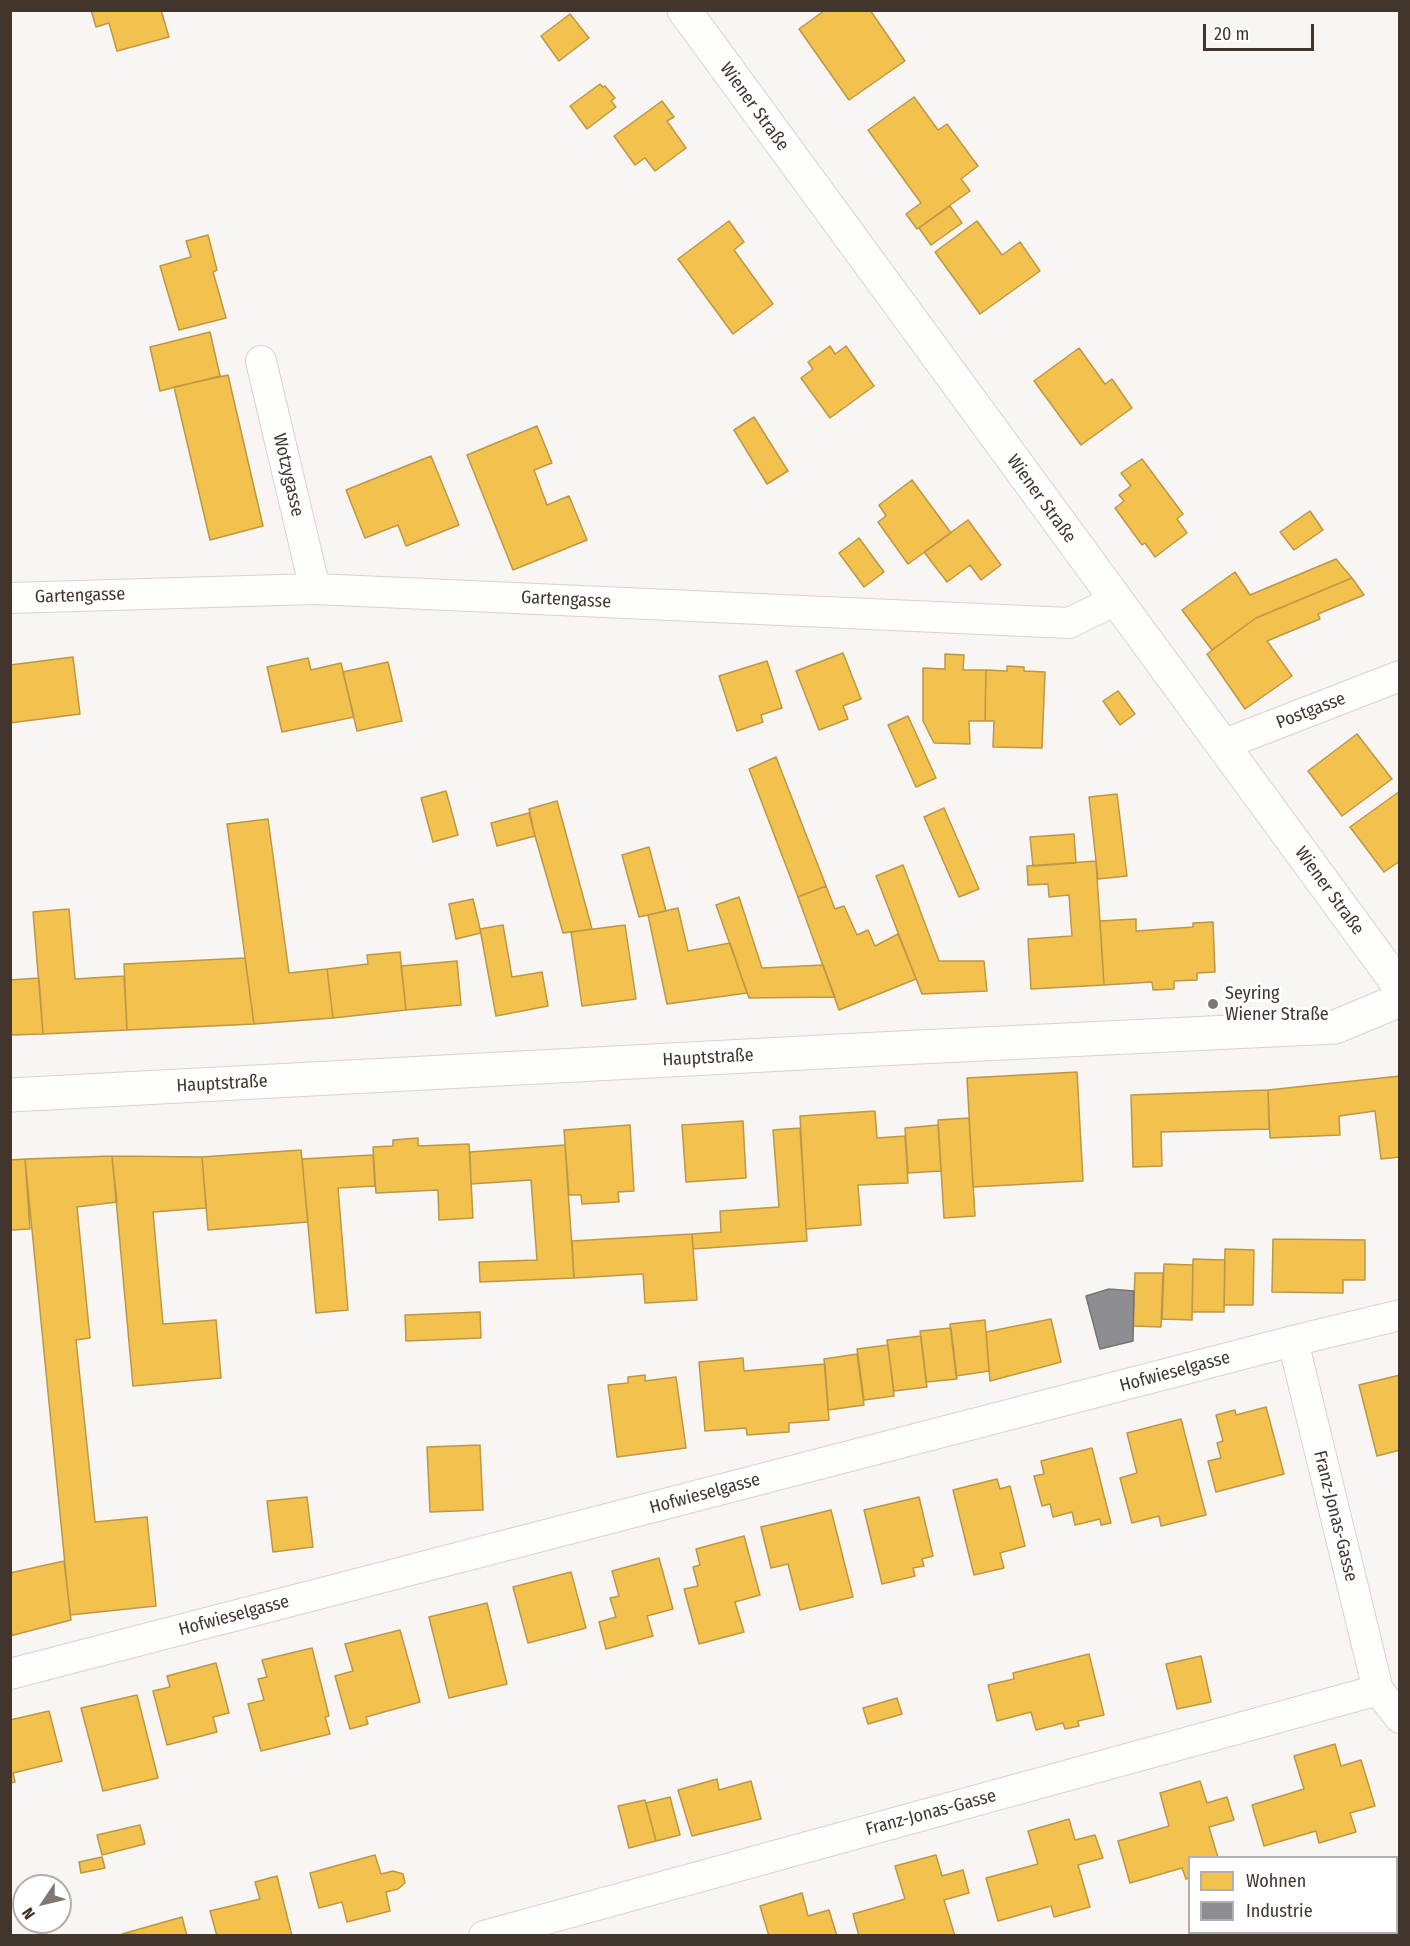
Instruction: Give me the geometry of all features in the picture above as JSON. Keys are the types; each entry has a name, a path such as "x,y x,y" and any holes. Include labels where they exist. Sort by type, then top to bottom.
{"street":[{"name":"Wiener Straße","path":"684,10 1400,987"},
{"name":"Wotzygasse","path":"261,361 315,589"},
{"name":"Gartengasse","path":"10,598 315,589 1069,623 1116,600"},
{"name":"Postgasse","path":"1222,745 1400,676"},
{"name":"Hauptstraße","path":"10,1095 1335,1027 1400,1000"},
{"name":"Hofwieselgasse","path":"10,1674 1400,1315"},
{"name":"Franz-Jonas-Gasse","path":"1293,1341 1378,1690 1400,1718"},
{"name":"Franz-Jonas-Gasse","path":"484,1935 1378,1690"}],"building: Wohnen":[{"path":"91,10 161,10 169,37 117,51 109,23 96,27"},
{"path":"825,10 870,10 905,61 849,100 799,29"},
{"path":"570,14 589,38 559,61 541,36"},
{"path":"600,84 605,86 615,98 611,101 616,107 587,129 570,106"},
{"path":"914,97 938,130 947,124 978,166 961,179 970,191 917,229 906,214 921,203 868,130"},
{"path":"662,101 674,117 667,121 686,148 655,171 645,158 635,165 614,136"},
{"path":"950,206 962,223 931,245 919,228"},
{"path":"729,221 744,242 734,250 773,304 733,334 678,259"},
{"path":"977,221 1002,255 1020,242 1040,271 980,314 935,252"},
{"path":"208,235 217,270 213,272 226,318 179,330 160,266 191,257 186,241"},
{"path":"210,332 220,376 160,391 150,347"},
{"path":"830,346 835,354 846,346 874,386 830,418 801,378 813,369 808,362"},
{"path":"1079,348 1105,384 1112,379 1132,408 1081,445 1034,381"},
{"path":"228,375 263,526 210,540 174,387"},
{"path":"754,417 788,471 767,484 734,430"},
{"path":"537,426 552,463 534,470 547,505 569,496 587,540 513,570 467,455"},
{"path":"431,456 459,525 406,546 398,525 365,538 346,490"},
{"path":"1142,459 1183,514 1177,519 1187,533 1155,557 1145,543 1142,545 1115,508 1124,501 1119,495 1131,486 1121,473"},
{"path":"912,480 951,533 908,564 878,522 886,516 879,505"},
{"path":"1310,511 1323,530 1294,550 1280,532"},
{"path":"968,520 1001,565 981,580 970,565 947,582 924,552"},
{"path":"859,538 884,572 864,587 839,553"},
{"path":"1336,559 1352,578 1256,618 1212,650 1182,610 1235,572 1250,595"},
{"path":"1352,578 1364,595 1318,614 1320,619 1267,641 1292,676 1245,709 1207,654 1256,618"},
{"path":"843,653 861,699 843,706 848,719 819,730 796,671"},
{"path":"945,654 964,655 963,670 986,670 985,721 969,721 970,744 934,743 923,721 923,668 945,669"},
{"path":"73,657 80,714 10,723 10,665"},
{"path":"308,658 311,670 341,663 354,717 282,732 267,667"},
{"path":"767,661 782,708 761,715 763,722 737,731 719,676"},
{"path":"388,662 402,721 357,731 343,672"},
{"path":"1007,666 1024,667 1024,671 1045,672 1042,748 993,747 994,721 985,721 986,670 1007,671"},
{"path":"1118,691 1135,714 1120,725 1103,701"},
{"path":"908,716 936,778 916,787 888,725"},
{"path":"1357,734 1392,779 1342,816 1308,771"},
{"path":"776,757 826,886 798,897 749,769"},
{"path":"446,791 458,835 433,842 421,798"},
{"path":"1400,791 1400,861 1384,872 1350,827"},
{"path":"1117,794 1127,876 1098,879 1089,797"},
{"path":"557,801 592,929 563,933 535,836 529,809"},
{"path":"944,808 979,889 959,897 924,817"},
{"path":"529,813 535,836 497,846 491,823"},
{"path":"268,819 289,973 327,969 333,1018 254,1024 227,824"},
{"path":"1074,834 1076,863 1033,866 1030,837"},
{"path":"649,847 666,911 639,917 622,855"},
{"path":"1096,861 1104,985 1031,989 1028,939 1072,936 1069,895 1049,897 1048,884 1028,885 1027,866"},
{"path":"903,865 939,961 984,961 987,991 922,994 876,876"},
{"path":"826,886 835,909 844,906 857,935 868,930 875,946 898,934 916,979 839,1010 798,897"},
{"path":"739,897 762,968 823,965 835,997 749,998 716,905"},
{"path":"473,899 481,933 456,939 449,904"},
{"path":"678,908 688,951 730,943 747,993 667,1004 648,915"},
{"path":"69,909 75,979 124,976 127,1030 43,1034 33,912"},
{"path":"1136,919 1136,931 1193,927 1193,923 1213,922 1215,972 1197,973 1197,980 1174,981 1174,989 1153,990 1152,982 1104,985 1100,921"},
{"path":"503,925 512,977 542,972 548,1006 496,1016 480,929"},
{"path":"625,925 636,999 582,1006 571,932"},
{"path":"400,952 406,1010 333,1018 327,969 368,964 367,955"},
{"path":"245,958 254,1024 127,1030 124,964"},
{"path":"457,961 461,1005 406,1010 401,966"},
{"path":"39,978 43,1034 10,1035 10,980"},
{"path":"1077,1072 1083,1181 973,1187 967,1078"},
{"path":"1400,1076 1400,1157 1381,1159 1375,1111 1339,1116 1340,1135 1270,1138 1268,1090"},
{"path":"1268,1090 1269,1129 1161,1132 1162,1166 1133,1167 1131,1095"},
{"path":"875,1111 877,1138 905,1136 908,1183 858,1185 861,1225 806,1229 800,1116"},
{"path":"969,1118 975,1216 944,1218 938,1120"},
{"path":"743,1121 746,1178 686,1182 682,1125"},
{"path":"630,1125 634,1191 618,1192 619,1202 582,1204 581,1195 569,1195 564,1130"},
{"path":"938,1125 941,1171 908,1173 905,1128"},
{"path":"800,1128 807,1241 693,1249 692,1234 721,1232 720,1211 779,1207 773,1130"},
{"path":"418,1138 418,1146 469,1144 473,1218 439,1220 438,1190 376,1193 373,1147 393,1146 393,1140"},
{"path":"565,1145 574,1278 480,1282 479,1262 537,1260 531,1180 471,1184 470,1152"},
{"path":"301,1150 308,1222 208,1230 202,1157"},
{"path":"373,1155 375,1186 338,1188 348,1310 316,1313 302,1159"},
{"path":"112,1156 117,1202 77,1207 90,1338 76,1340 95,1522 147,1517 156,1606 70,1615 25,1159"},
{"path":"112,1156 202,1157 206,1208 153,1212 163,1324 216,1320 221,1378 133,1386"},
{"path":"25,1159 30,1229 10,1230 10,1160"},
{"path":"692,1234 697,1300 645,1303 643,1274 574,1278 572,1241"},
{"path":"1273,1239 1365,1240 1365,1280 1343,1280 1343,1293 1272,1292"},
{"path":"1225,1249 1254,1250 1253,1305 1224,1305"},
{"path":"1193,1259 1225,1260 1224,1312 1192,1312"},
{"path":"1164,1264 1193,1265 1192,1320 1162,1319"},
{"path":"1135,1273 1163,1273 1161,1327 1133,1326"},
{"path":"480,1312 481,1338 406,1341 405,1315"},
{"path":"1051,1319 1061,1362 990,1381 986,1332"},
{"path":"985,1320 989,1371 956,1376 950,1324"},
{"path":"951,1328 957,1379 926,1382 920,1331"},
{"path":"921,1336 927,1387 894,1391 887,1340"},
{"path":"888,1345 894,1396 864,1400 857,1349"},
{"path":"857,1354 864,1405 828,1410 824,1359"},
{"path":"743,1358 744,1371 825,1364 829,1420 789,1423 789,1432 747,1435 746,1428 705,1431 699,1362"},
{"path":"645,1375 645,1381 676,1377 686,1448 617,1457 608,1385 628,1383 628,1377"},
{"path":"1400,1375 1400,1450 1377,1456 1359,1385"},
{"path":"1266,1407 1284,1474 1216,1492 1208,1461 1221,1458 1217,1443 1223,1441 1216,1415 1235,1410 1236,1415"},
{"path":"1181,1419 1206,1515 1161,1526 1159,1516 1132,1523 1120,1478 1137,1473 1127,1433"},
{"path":"480,1445 483,1510 430,1512 427,1447"},
{"path":"1092,1448 1111,1523 1101,1525 1100,1519 1075,1525 1072,1512 1053,1517 1050,1504 1042,1506 1034,1476 1044,1474 1041,1461"},
{"path":"997,1479 1000,1489 1010,1486 1025,1546 1000,1553 1004,1568 974,1575 953,1490"},
{"path":"307,1497 313,1547 273,1552 267,1501"},
{"path":"919,1497 933,1556 922,1559 924,1566 913,1568 915,1576 882,1584 864,1510"},
{"path":"831,1510 853,1597 800,1610 788,1564 771,1568 761,1527"},
{"path":"744,1536 760,1595 735,1602 744,1632 699,1644 684,1589 698,1586 693,1567 700,1565 696,1549"},
{"path":"659,1558 673,1609 647,1616 653,1636 606,1649 599,1622 616,1617 610,1598 619,1596 612,1571"},
{"path":"64,1561 71,1620 10,1636 10,1573"},
{"path":"571,1572 586,1628 528,1643 513,1587"},
{"path":"487,1603 507,1684 449,1698 429,1617"},
{"path":"400,1630 420,1702 366,1717 368,1724 350,1729 335,1676 353,1671 345,1644"},
{"path":"312,1648 329,1716 325,1717 330,1734 261,1751 248,1704 264,1700 258,1679 267,1677 262,1660"},
{"path":"1089,1654 1104,1715 1078,1721 1079,1726 1065,1729 1063,1723 1036,1730 1031,1712 997,1721 988,1685 1014,1679 1013,1673"},
{"path":"1201,1656 1211,1702 1177,1709 1166,1664"},
{"path":"216,1663 229,1713 213,1717 217,1732 167,1745 153,1691 170,1687 167,1676"},
{"path":"137,1695 158,1778 103,1791 81,1708"},
{"path":"897,1698 902,1714 868,1724 863,1708"},
{"path":"49,1711 62,1761 13,1773 15,1782 10,1783 10,1720"},
{"path":"1335,1744 1341,1766 1361,1760 1375,1806 1350,1813 1356,1832 1319,1843 1316,1831 1264,1846 1252,1805 1304,1789 1294,1756"},
{"path":"717,1779 719,1790 751,1781 761,1819 692,1836 678,1790"},
{"path":"1200,1781 1207,1803 1227,1797 1234,1820 1209,1827 1217,1856 1188,1856 1188,1878 1186,1879 1182,1868 1130,1883 1118,1841 1169,1826 1160,1793"},
{"path":"670,1797 680,1835 656,1841 646,1803"},
{"path":"645,1800 656,1841 629,1848 618,1806"},
{"path":"1069,1819 1075,1840 1095,1835 1103,1858 1078,1865 1090,1907 1054,1917 1051,1906 998,1921 986,1878 1038,1864 1028,1831"},
{"path":"140,1825 145,1844 102,1855 97,1835"},
{"path":"375,1855 381,1874 393,1871 403,1874 405,1883 398,1889 386,1892 390,1911 347,1922 342,1902 319,1908 310,1873"},
{"path":"936,1855 942,1876 963,1870 969,1893 944,1900 955,1936 859,1936 853,1914 905,1899 895,1866"},
{"path":"102,1857 105,1868 81,1873 79,1862"},
{"path":"277,1876 292,1936 217,1936 210,1911 260,1899 255,1882"},
{"path":"802,1893 808,1916 829,1910 837,1936 769,1936 760,1906"},
{"path":"182,1917 187,1936 122,1934"}],"building: Industrie":[{"path":"1109,1289 1134,1291 1133,1341 1100,1349 1086,1296"}],"place":[{"name":"Seyring Wiener Straße","path":"1213,1004"}]}
